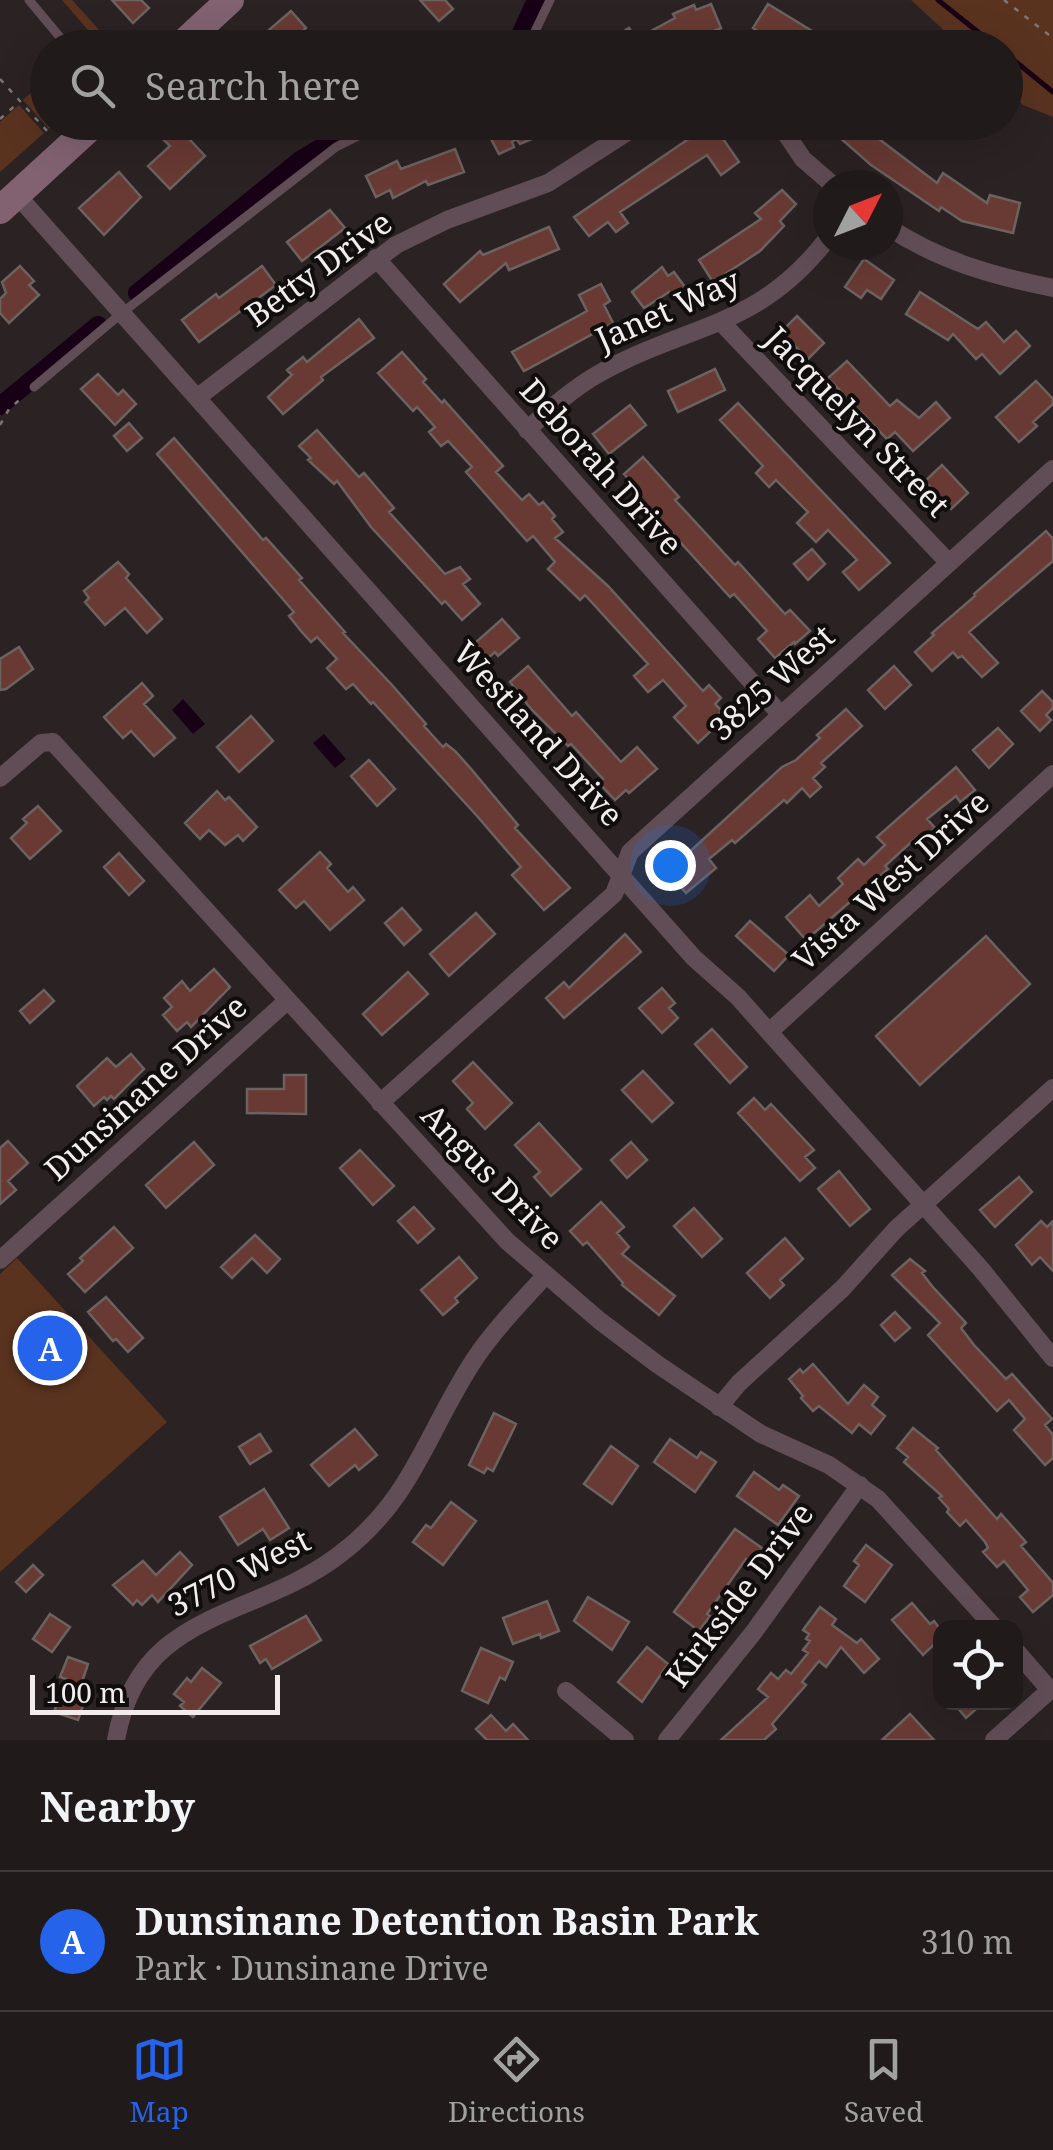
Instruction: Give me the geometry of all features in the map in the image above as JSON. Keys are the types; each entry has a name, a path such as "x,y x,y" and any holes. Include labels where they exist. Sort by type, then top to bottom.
{"main road":[{"path":"196,30 223,2"},
{"path":"9,203 77,140"}],"street":[{"name":"Betty Drive","path":"198,397 376,258 415,234 548,182 615,140"},
{"path":"790,140 815,170"},
{"name":"Westland Drive","path":"9,203 123,312 694,958 738,996 1053,1358"},
{"path":"903,235 955,264 1053,288"},
{"name":"Janet Way","path":"527,430 575,389 602,372 722,323 780,290 813,254"},
{"name":"Deborah Drive","path":"376,258 781,715"},
{"name":"Jacquelyn Street","path":"722,323 949,562"},
{"name":"3825 West","path":"380,1103 614,894 630,852 1053,469"},
{"name":"Angus Drive","path":"0,778 41,743 53,742 471,1204 546,1276 614,1332 719,1407 762,1434 860,1484 895,1514 988,1620"},
{"name":"Vista West Drive","path":"770,1032 1053,774"},
{"name":"Dunsinane Drive","path":"0,1260 288,1000"},
{"path":"719,1407 739,1383 844,1288 896,1229 1053,1088"},
{"name":"3770 West","path":"116,1740 135,1683 172,1641 195,1624 310,1574 364,1535 387,1510 424,1455 476,1358 546,1276"},
{"name":"Kirkside Drive","path":"667,1740 753,1634 860,1484"},
{"path":"994,1740 1050,1690 1023,1659"},
{"path":"566,1691 626,1740"}],"lane":[{"path":"29,0 54,30"},
{"path":"536,30 550,0"},
{"path":"34,387 123,312 350,140"}],"path":[{"path":"1004,0 1053,38"},
{"path":"0,78 30,112"},
{"path":"0,119 20,101"},
{"path":"0,424 9,409 34,387"}],"shaded area":[{"path":"62,0 72,0 99,30 88,30"},
{"path":"911,0 1053,0 1053,117 1023,105 1023,30 944,30"},
{"path":"19,105 30,117 30,140 36,140 0,172 0,122"},
{"path":"183,699 205,724 193,734 172,710"},
{"path":"324,734 346,759 335,768 313,743"},
{"path":"17,1258 167,1422 0,1572 0,1274"}],"building":[{"path":"112,0 141,0 149,8 133,23"},
{"path":"420,0 445,0 453,9 439,21"},
{"path":"711,4 721,28 653,30 675,18 673,14 694,5 696,10"},
{"path":"768,4 811,30 756,30 753,28"},
{"path":"291,11 306,28 304,30 269,30"},
{"path":"164,140 190,140 205,156 170,189 148,166 170,146"},
{"path":"492,140 515,140 514,147 499,154"},
{"path":"687,140 724,140 739,162 721,175 707,155 620,212 628,223 616,232 608,222 589,236 574,217"},
{"path":"843,140 880,140 937,183 943,173 987,203 990,195 1020,203 1013,233 962,221 941,207 939,211 903,187 903,170 878,170"},
{"path":"455,149 464,172 428,185 426,181 393,198 390,190 376,197 366,176 397,161 401,169"},
{"path":"119,172 141,197 104,235 79,208"},
{"path":"782,190 796,204 780,221 784,226 760,251 713,282 699,260 761,219 755,213"},
{"path":"330,210 345,228 302,261 287,242"},
{"path":"549,227 559,249 509,270 506,263 460,302 444,284 480,251 483,255"},
{"path":"863,260 894,280 881,299 867,290 861,298 845,287"},
{"path":"20,266 34,281 29,285 39,295 9,323 0,313 0,299 6,293 2,282"},
{"path":"262,266 276,285 199,342 182,320"},
{"path":"662,267 668,276 674,272 685,287 673,297 669,292 644,308 632,292"},
{"path":"601,284 610,301 604,305 613,323 524,371 512,352 587,311 579,295"},
{"path":"920,292 978,329 986,322 1004,342 1016,331 1030,346 1000,374 982,354 976,359 953,334 948,340 906,314"},
{"path":"797,316 824,343 808,359 781,332"},
{"path":"359,319 374,338 321,377 323,380 283,414 268,397 292,375 287,370 303,357 307,362"},
{"path":"402,352 426,379 423,382 503,466 496,472 522,500 529,494 555,516 552,519 563,532 555,538 608,586 703,691 709,685 721,698 715,704 722,711 708,724 713,729 698,743 674,717 686,706 663,680 648,692 634,676 648,664 585,595 580,600 548,569 555,562 533,536 527,541 466,472 472,467 448,441 441,446 429,432 435,427 417,407 413,411 378,373"},
{"path":"847,361 890,406 897,400 919,418 936,402 950,418 913,451 895,432 887,439 828,378"},
{"path":"715,369 725,390 678,412 668,391"},
{"path":"98,374 118,395 123,390 136,404 115,425 81,389"},
{"path":"1036,381 1053,404 1019,442 996,417"},
{"path":"738,403 890,563 859,590 843,572 857,560 828,530 816,542 797,523 808,512 776,480 769,487 756,473 763,466 720,420"},
{"path":"630,405 646,425 609,454 593,434"},
{"path":"129,423 142,438 127,451 114,436"},
{"path":"317,430 359,477 364,473 394,508 389,512 445,574 460,567 470,579 463,584 480,604 462,620 445,601 442,604 371,527 337,481 334,484 308,460 311,458 299,446"},
{"path":"174,438 263,540 266,538 302,578 299,580 424,726 472,770 518,825 515,828 570,888 544,910 512,875 521,867 373,702 353,684 346,689 327,668 337,659 317,637 311,642 301,631 289,616 294,612 157,454"},
{"path":"643,457 679,497 675,500 735,565 738,562 785,614 790,610 810,631 775,658 758,639 767,631 734,594 730,597 632,489 635,486 624,474"},
{"path":"942,465 968,493 951,509 925,481"},
{"path":"1046,531 1053,539 1053,561 969,632 998,663 982,677 953,652 932,671 915,652"},
{"path":"812,549 825,564 808,580 794,564"},
{"path":"118,562 129,574 126,578 162,619 147,633 125,608 105,625 85,602 89,598 84,591"},
{"path":"502,619 519,638 498,656 495,652 488,658 475,643"},
{"path":"19,647 33,669 0,690 0,659"},
{"path":"528,666 572,716 576,712 621,762 637,747 657,769 615,800 599,783 603,779 531,709 510,682"},
{"path":"894,666 911,685 885,709 868,690"},
{"path":"142,683 153,696 144,704 175,738 154,756 131,731 123,738 104,717"},
{"path":"1042,691 1053,702 1053,708 1046,715 1051,720 1040,731 1021,711"},
{"path":"846,709 862,726 821,763 825,767 813,778 821,787 810,797 802,788 735,843 732,840 709,859 716,868 686,893 671,876 689,861 685,856 782,767 796,760"},
{"path":"251,716 273,741 239,772 217,747"},
{"path":"998,728 1013,744 989,768 973,750"},
{"path":"369,760 395,789 377,806 351,776"},
{"path":"956,767 975,790 960,802 956,796 927,819 935,828 922,840 918,836 885,866 888,869 806,940 786,917 810,895 819,906 843,884 838,878 858,859 864,865 885,845 877,837"},
{"path":"217,791 225,800 229,797 257,827 243,841 238,835 225,845 209,830 200,839 185,823"},
{"path":"38,806 61,831 30,859 11,838 27,823 23,819"},
{"path":"320,852 331,864 327,868 348,892 353,887 364,900 330,930 304,901 296,908 279,890"},
{"path":"119,853 144,881 129,895 104,867"},
{"path":"402,908 421,930 404,945 385,923"},
{"path":"476,913 495,934 449,976 430,954"},
{"path":"750,921 789,955 774,971 736,936"},
{"path":"625,934 641,952 564,1018 546,998 564,982 569,988"},
{"path":"986,936 1030,984 920,1085 876,1036"},
{"path":"214,969 230,987 191,1027 187,1022 177,1031 163,1015 172,1007 164,998 182,981 190,991"},
{"path":"408,972 428,994 382,1035 363,1014"},
{"path":"662,988 675,1003 669,1008 678,1018 662,1033 639,1008"},
{"path":"44,990 54,1001 30,1023 20,1011"},
{"path":"712,1029 747,1067 730,1083 695,1044"},
{"path":"131,1054 144,1069 114,1099 104,1097 94,1106 77,1086 107,1058 116,1067"},
{"path":"473,1062 512,1103 485,1129 467,1109 473,1103 453,1081"},
{"path":"643,1071 673,1103 652,1122 622,1090"},
{"path":"284,1075 306,1075 306,1114 247,1113 247,1089 284,1089"},
{"path":"754,1098 765,1110 771,1104 814,1150 805,1157 815,1168 800,1181 738,1113"},
{"path":"539,1123 581,1169 551,1196 534,1177 540,1172 515,1145"},
{"path":"8,1141 28,1163 8,1181 16,1190 0,1204 0,1148"},
{"path":"194,1142 214,1165 166,1208 146,1185"},
{"path":"631,1142 647,1160 627,1178 611,1160"},
{"path":"360,1150 394,1186 373,1205 340,1168"},
{"path":"839,1171 870,1209 850,1226 818,1189"},
{"path":"1019,1177 1032,1192 995,1227 980,1210"},
{"path":"601,1202 624,1227 617,1233 629,1247 622,1254 675,1296 659,1315 622,1285 587,1242 583,1245 570,1231"},
{"path":"414,1207 434,1229 418,1243 398,1221"},
{"path":"694,1208 722,1239 702,1257 674,1226"},
{"path":"1041,1221 1047,1227 1053,1221 1053,1271 1040,1257 1032,1265 1016,1245"},
{"path":"114,1227 133,1248 85,1292 68,1274"},
{"path":"255,1235 280,1259 267,1273 252,1258 232,1278 221,1267"},
{"path":"785,1238 803,1259 780,1280 784,1285 770,1298 747,1273"},
{"path":"459,1257 477,1278 443,1315 421,1290"},
{"path":"910,1259 925,1271 922,1273 932,1286 966,1323 961,1328 974,1345 1006,1379 1012,1374 1052,1419 1045,1425 1053,1435 1053,1458 1045,1465 1014,1430 1025,1419 1009,1400 997,1411 928,1335 940,1323 892,1275"},
{"path":"106,1297 143,1338 128,1352 88,1312"},
{"path":"895,1312 910,1328 895,1341 881,1325"},
{"path":"813,1364 848,1404 864,1385 878,1397 872,1405 885,1416 871,1434 859,1424 852,1433 819,1406 813,1411 801,1398 789,1379"},
{"path":"494,1413 516,1424 493,1471 487,1468 484,1473 469,1465"},
{"path":"913,1428 938,1448 997,1519 1001,1514 1026,1542 1021,1546 1053,1583 1053,1595 1033,1612 1020,1597 1028,1590 1004,1561 997,1567 983,1552 988,1548 985,1542 966,1520 960,1526 947,1512 949,1509 939,1498 942,1496 904,1462 908,1457 897,1448"},
{"path":"355,1429 377,1455 359,1470 355,1465 329,1486 311,1465"},
{"path":"260,1434 271,1451 250,1464 239,1447"},
{"path":"670,1439 697,1458 701,1452 716,1462 695,1492 654,1462"},
{"path":"611,1446 638,1466 612,1504 584,1484"},
{"path":"754,1472 779,1490 783,1485 799,1496 778,1525 737,1496"},
{"path":"264,1489 289,1528 270,1540 263,1529 238,1545 220,1517"},
{"path":"451,1502 476,1521 443,1565 413,1542 426,1525 431,1528"},
{"path":"735,1529 762,1548 751,1563 746,1559 699,1631 674,1612"},
{"path":"866,1545 892,1565 865,1602 844,1586 859,1565 854,1561"},
{"path":"180,1552 192,1565 158,1602 152,1595 142,1605 137,1600 133,1605 113,1585 143,1561 156,1575"},
{"path":"33,1565 43,1575 26,1592 16,1582"},
{"path":"588,1597 629,1622 612,1650 574,1621"},
{"path":"547,1601 559,1631 513,1644 503,1618"},
{"path":"912,1603 930,1624 933,1622 933,1646 923,1655 892,1620"},
{"path":"820,1607 836,1619 832,1625 857,1643 861,1639 879,1659 864,1673 841,1647 826,1667 819,1661 802,1682 806,1685 772,1724 776,1729 764,1740 721,1740 768,1697 758,1689 771,1673 778,1679 786,1670 791,1674 808,1653 803,1650 810,1641 806,1639 809,1634 803,1630"},
{"path":"50,1614 70,1627 52,1652 33,1639"},
{"path":"306,1616 321,1640 272,1669 266,1659 260,1663 250,1646"},
{"path":"647,1647 668,1664 642,1702 618,1682"},
{"path":"481,1648 513,1662 505,1680 500,1677 488,1703 462,1691"},
{"path":"68,1657 88,1664 82,1682 90,1685 78,1720 54,1712 66,1679 60,1677"},
{"path":"202,1668 221,1683 193,1717 180,1706 184,1702 174,1694"},
{"path":"910,1714 934,1740 882,1740"},
{"path":"491,1715 506,1731 513,1724 528,1740 487,1740 476,1729"}],"waterway":[{"path":"522,30 536,0"},
{"path":"938,0 976,30"},
{"path":"1023,68 1053,92"},
{"path":"137,293 300,160 333,140"},
{"path":"0,406 98,325"}],"place":[{"name":"Dunsinane Detention Basin Park","path":"50,1348"}]}
